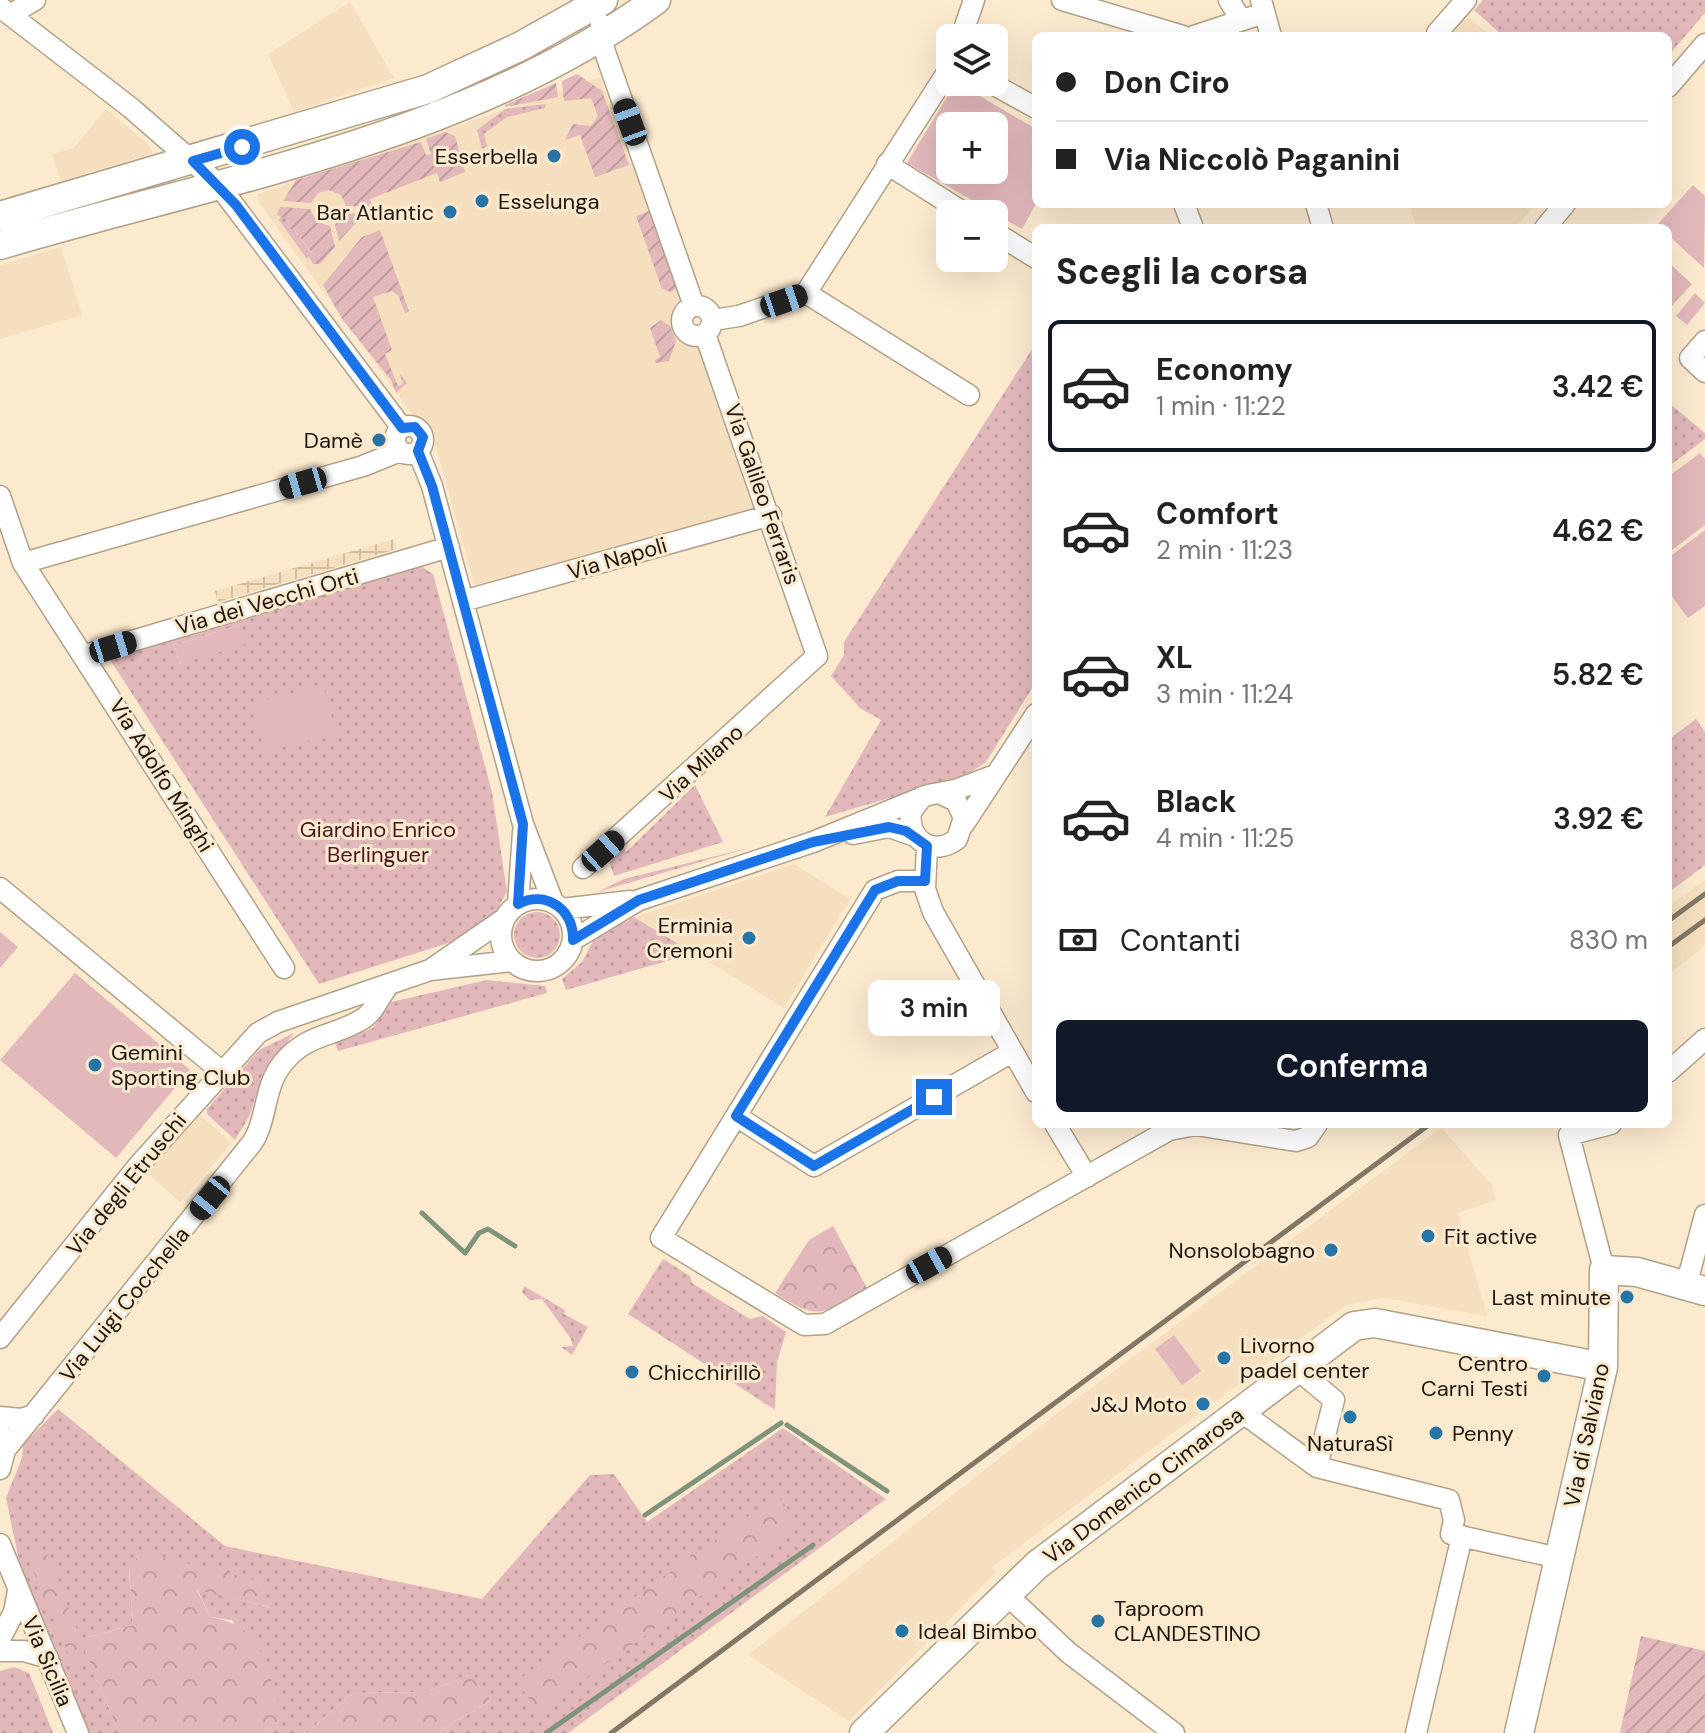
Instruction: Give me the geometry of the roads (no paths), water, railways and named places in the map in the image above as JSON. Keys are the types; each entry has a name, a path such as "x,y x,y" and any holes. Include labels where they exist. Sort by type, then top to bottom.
{"street":[{"path":"5,11 35,0"},
{"path":"0,216 428,89 562,25 605,0"},
{"path":"605,0 601,37 694,306 706,309 709,327 806,293 936,89"},
{"path":"0,245 360,143 460,107 546,68 601,37 656,0"},
{"path":"966,24 974,0"},
{"path":"1062,0 1170,32"},
{"path":"1229,0 1241,20"},
{"path":"1438,32 1466,0"},
{"path":"1206,32 1241,20 1263,6 1270,32"},
{"path":"5,11 217,183 402,428 415,427 422,433 424,441 409,451 363,466 23,563"},
{"path":"562,25 601,37"},
{"path":"1672,82 1705,44"},
{"path":"1008,93 1032,106"},
{"path":"887,164 944,200"},
{"path":"1548,224 1562,208"},
{"path":"1008,241 1032,256"},
{"path":"806,293 969,395"},
{"name":"Via Galileo Ferraris","path":"709,327 817,656"},
{"path":"1697,365 1705,341"},
{"path":"409,451 449,547 523,824 558,905 572,923 573,940 567,956 549,970 532,971 512,961 502,945 511,911 523,824"},
{"name":"Via Adolfo Minghi","path":"0,496 23,563 284,968"},
{"name":"Via Napoli","path":"463,601 771,515"},
{"name":"Via dei Vecchi Orti","path":"85,655 449,547"},
{"name":"Via Milano","path":"583,868 817,656"},
{"path":"926,879 960,836 964,824 1032,720"},
{"path":"573,940 639,900 813,842 931,795 995,775"},
{"path":"931,795 956,801 963,812 964,824"},
{"path":"931,795 911,812 921,841 926,879 938,921 1032,1085"},
{"path":"813,842 889,827 921,841 951,844"},
{"path":"926,879 898,881 875,890 661,1238 804,1325 825,1324 1176,1128"},
{"path":"0,888 221,1071"},
{"path":"511,911 536,898 558,905 639,900"},
{"name":"Via degli Etruschi","path":"430,970 511,911"},
{"name":"Via degli Etruschi","path":"1,1338 138,1166 246,1043 266,1028 430,970 512,961"},
{"name":"Via Luigi Cocchella","path":"2,1450 34,1415 257,1135 271,1081 289,1056 311,1040 365,1018 390,984"},
{"path":"1672,1068 1705,1039"},
{"path":"736,1116 814,1166 1012,1052"},
{"path":"1057,1128 1087,1177"},
{"path":"1215,1128 1296,1141 1308,1137 1314,1128"},
{"name":"Via di Salviano","path":"1519,1733 1603,1367 1604,1270 1569,1135 1596,1128"},
{"path":"1604,1270 1637,1272 1695,1288 1705,1215"},
{"name":"Via Domenico Cimarosa","path":"864,1733 1006,1594 1056,1550 1351,1328 1370,1323 1603,1367"},
{"path":"1297,1369 1334,1400 1317,1467"},
{"path":"0,1417 21,1419 34,1415"},
{"path":"1247,1416 1317,1467 1449,1500 1454,1520 1451,1534 1559,1558"},
{"path":"1416,1733 1462,1536"},
{"name":"Via Sicilia","path":"0,1544 78,1733"},
{"path":"0,1639 14,1612 18,1591"},
{"path":"1006,1594 1069,1653 1174,1733"},
{"path":"0,1651 24,1651 48,1658"}],"waterway":[{"path":"422,1213 465,1253 479,1233 488,1229 515,1246"},
{"path":"645,1515 781,1423"},
{"path":"787,1425 887,1491"},
{"path":"546,1733 813,1545"}],"railway":[{"path":"1672,918 1705,894"},
{"path":"1672,944 1705,920"},
{"path":"611,1733 1425,1128"}],"place":[{"name":"Esserbella","path":"554,156"},
{"name":"Esselunga","path":"482,201"},
{"name":"Bar Atlantic","path":"450,212"},
{"name":"Damè","path":"379,440"},
{"name":"Erminia Cremoni","path":"749,938"},
{"name":"Gemini Sporting Club","path":"95,1065"},
{"name":"Fit active","path":"1428,1236"},
{"name":"Nonsolobagno","path":"1331,1250"},
{"name":"Last minute","path":"1627,1297"},
{"name":"Livorno padel center","path":"1224,1358"},
{"name":"Chicchirillò","path":"632,1372"},
{"name":"Centro Carni Testi","path":"1544,1376"},
{"name":"J&J Moto","path":"1203,1404"},
{"name":"NaturaSì","path":"1350,1417"},
{"name":"Penny","path":"1436,1433"},
{"name":"Taproom CLANDESTINO","path":"1098,1621"},
{"name":"Ideal Bimbo","path":"902,1631"}],"park label":[{"name":"Giardino Enrico Berlinguer","path":"378,842"}]}
